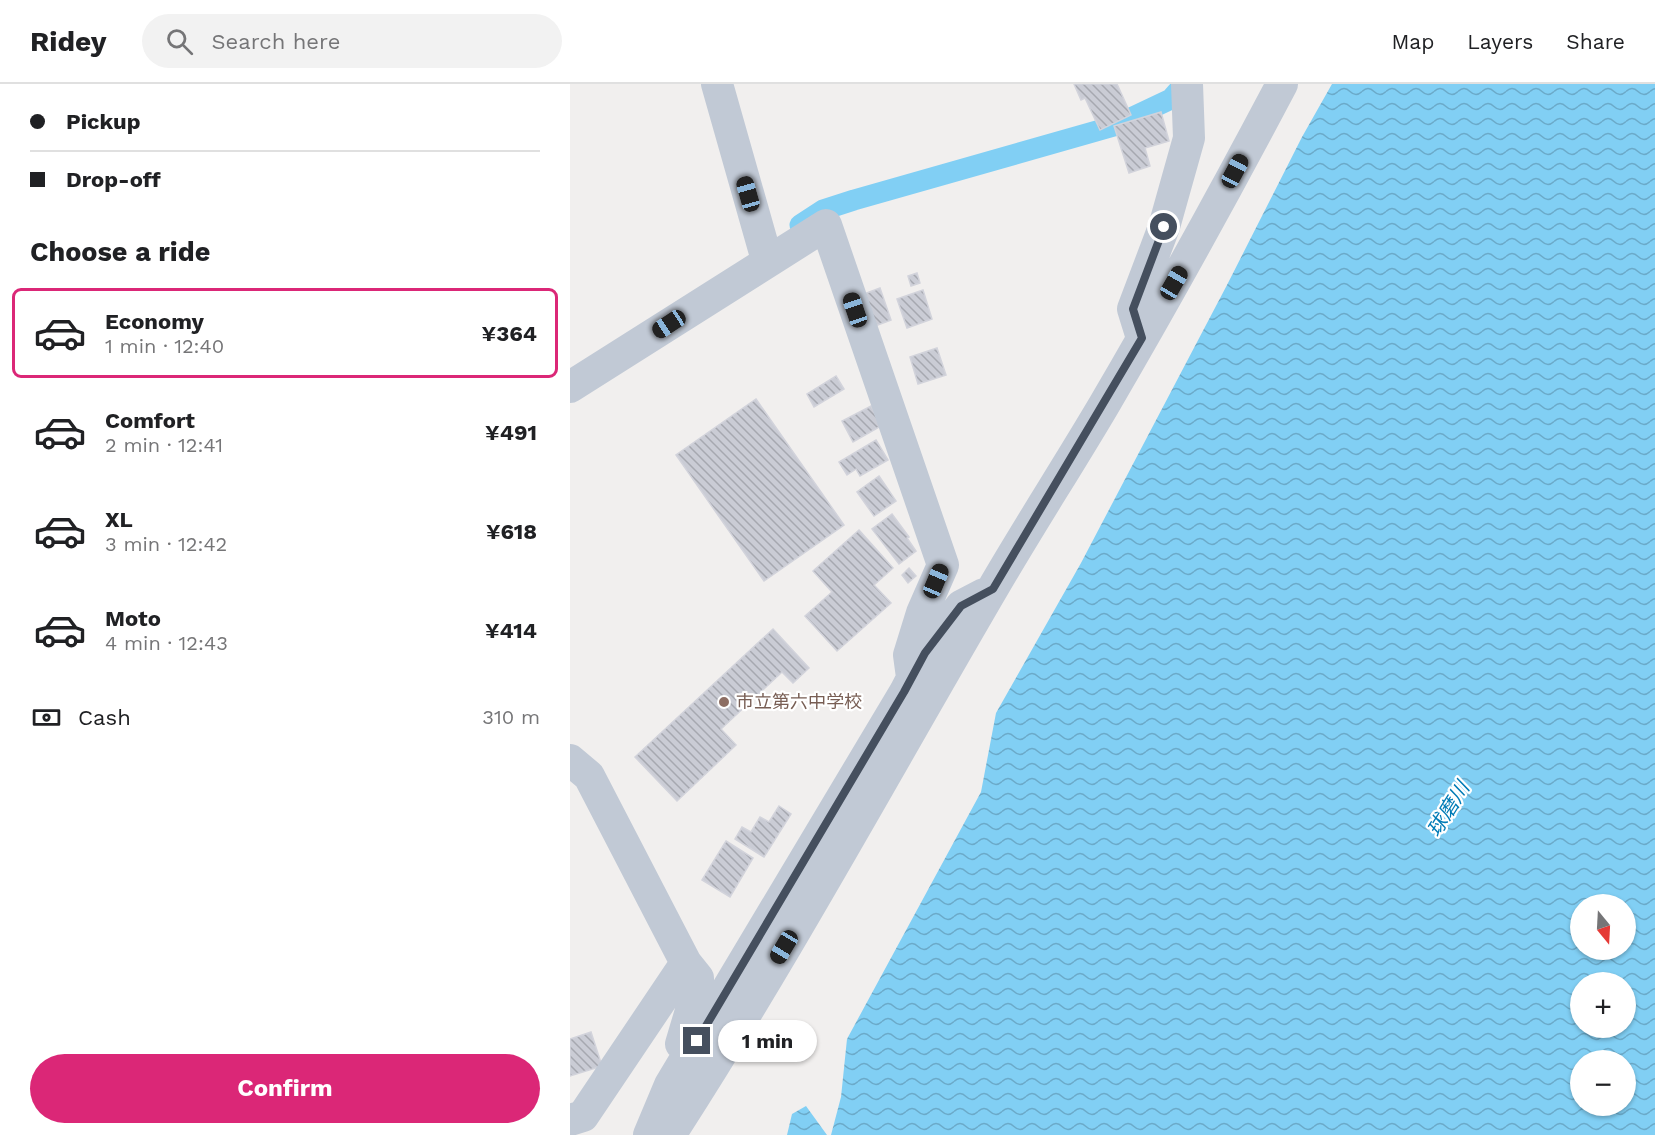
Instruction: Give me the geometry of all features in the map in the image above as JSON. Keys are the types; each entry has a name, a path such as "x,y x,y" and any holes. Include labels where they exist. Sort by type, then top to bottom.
{"street":[{"path":"717,84 767,260"},
{"path":"1142,338 1133,309 1164,227 1189,138 1186,84"},
{"path":"670,1135 834,865 993,589 1142,338 1185,264 1282,84"},
{"path":"570,387 767,260 826,225 943,565 922,613 909,655 912,676"},
{"path":"649,1135 670,1085 925,653 961,606 993,589"},
{"path":"570,760 589,776 686,963 698,978 698,987 679,1050 669,1072 670,1085"},
{"path":"570,1120 583,1116 686,963"},
{"path":"633,1135 655,1096 670,1085"}],"water":[{"name":"球磨川","path":"1332,84 1655,84 1655,1135 831,1135 841,1097 847,1039 981,792 996,713 1081,563 1302,137"},
{"path":"806,1106 827,1135 787,1135 792,1114"}],"building":[{"path":"1074,84 1117,84 1131,115 1100,130 1085,98 1081,100"},
{"path":"1161,112 1169,141 1145,148 1150,166 1129,173 1114,126"},
{"path":"917,273 920,283 911,286 908,276"},
{"path":"880,288 891,320 875,326 864,294"},
{"path":"923,290 932,319 907,328 897,299"},
{"path":"937,348 946,375 918,384 910,357"},
{"path":"836,376 844,389 814,407 807,394"},
{"path":"756,399 844,525 764,581 676,455"},
{"path":"871,406 881,426 853,442 842,421"},
{"path":"876,440 888,460 860,476 856,469 847,475 839,462"},
{"path":"879,476 896,501 874,516 857,492"},
{"path":"892,514 916,551 899,564 872,529"},
{"path":"859,530 893,568 874,585 891,603 837,651 805,616 832,592 813,571"},
{"path":"909,568 916,576 908,583 902,575"},
{"path":"773,629 809,668 793,683 782,672 721,729 736,745 677,801 635,757"},
{"path":"779,806 791,814 764,857 735,839 742,827 751,832 760,817 769,822"},
{"path":"726,841 753,858 730,897 702,880"},
{"path":"591,1032 602,1066 570,1076 570,1039"}],"waterway":[{"path":"800,225 823,210 854,200 1114,126 1171,99 1184,84"}],"place":[{"name":"市立第六中学校","path":"724,702"}],"route":[{"path":"697,1041 925,653 961,606 993,589 1142,338 1133,309 1164,227"}]}
